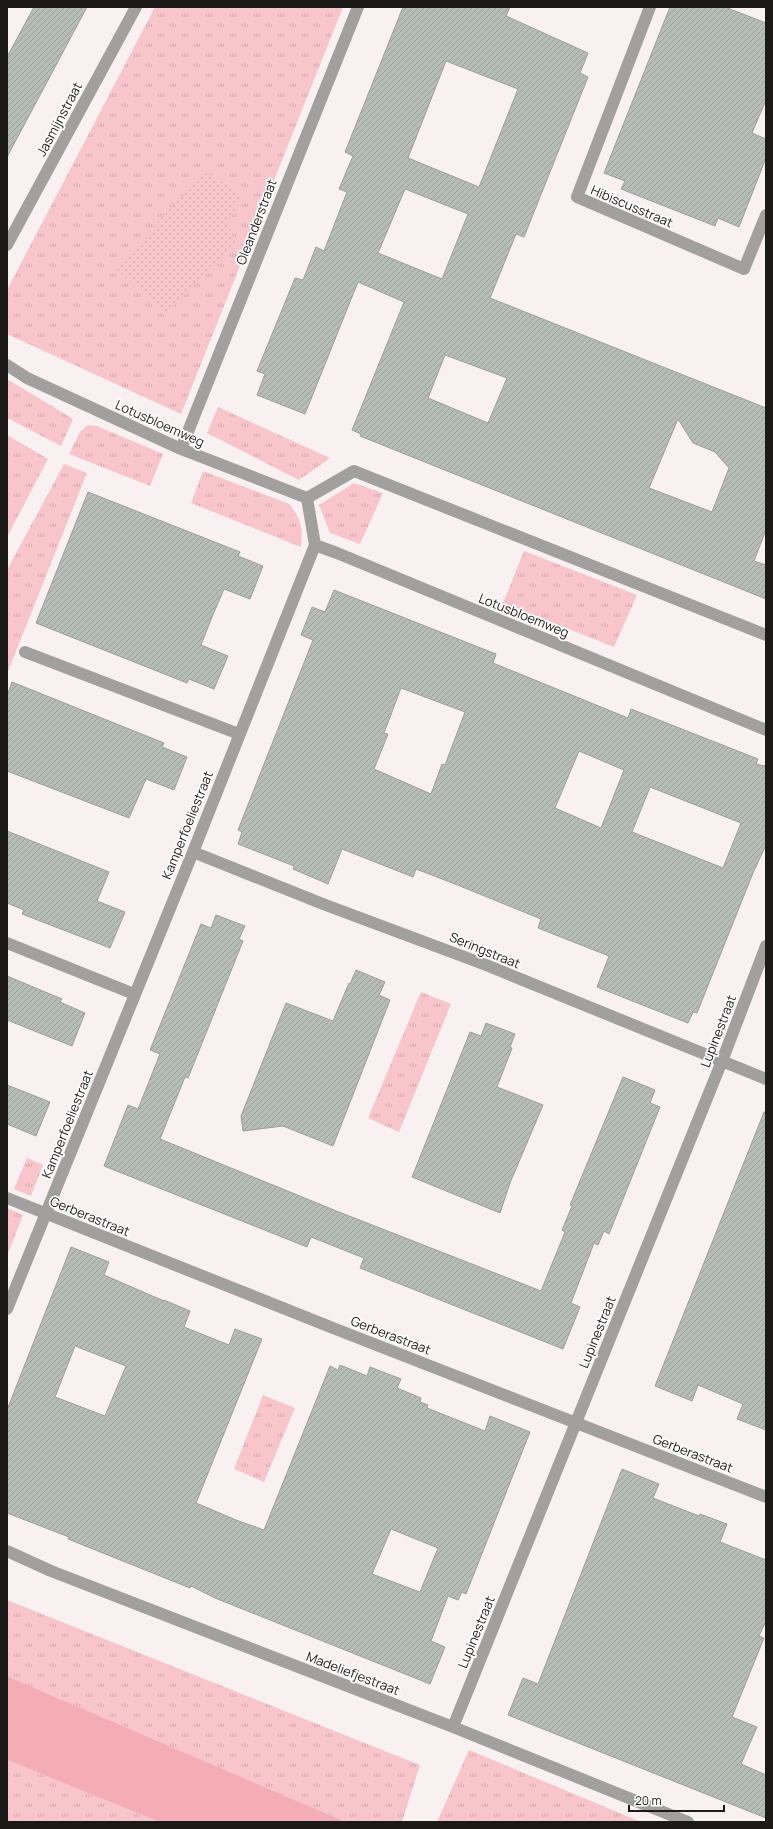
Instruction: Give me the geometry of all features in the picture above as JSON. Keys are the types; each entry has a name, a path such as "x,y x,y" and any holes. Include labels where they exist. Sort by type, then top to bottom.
{"street":[{"name":"Jasmijnstraat","path":"7,245 136,7"},
{"name":"Oleanderstraat","path":"181,449 358,7"},
{"name":"Hibiscusstraat","path":"650,7 577,197 744,269 766,215"},
{"name":"Lotusbloemweg","path":"7,365 34,381 181,449 307,498"},
{"path":"315,545 307,498 354,471 766,634"},
{"name":"Lotusbloemweg","path":"315,545 766,730"},
{"name":"Kamperfoeliestraat","path":"7,1309 315,545"},
{"path":"25,652 239,734"},
{"name":"Seringstraat","path":"192,852 323,904 486,965 766,1079"},
{"path":"7,943 134,994"},
{"name":"Lupinestraat","path":"453,1727 722,1060 766,946"},
{"name":"Gerberastraat","path":"7,1198 766,1497"},
{"name":"Madeliefjestraat","path":"7,1551 58,1573 453,1727 688,1822"}],"green space":[{"path":"155,7 343,7 181,414 7,334 7,290"},
{"path":"205,171 242,195 228,224 235,242 165,315 116,268"},
{"path":"7,379 73,419 61,446 7,418"},
{"path":"218,407 330,458 299,480 207,433"},
{"path":"88,425 97,426 163,454 150,486 69,454 80,432"},
{"path":"7,435 48,459 7,537"},
{"path":"64,464 87,473 7,674 7,570"},
{"path":"203,471 289,504 299,519 302,534 301,547 191,503"},
{"path":"354,483 383,493 360,544 330,533 319,505"},
{"path":"524,551 637,595 614,647 503,603"},
{"path":"421,992 451,1004 399,1132 368,1118"},
{"path":"27,1158 43,1165 31,1196 14,1189"},
{"path":"7,1208 23,1215 7,1256"},
{"path":"263,1395 295,1408 264,1482 234,1469"},
{"path":"7,1600 420,1765 402,1822 346,1822 7,1676"},
{"path":"469,1750 641,1822 437,1822"},
{"path":"7,1760 159,1822 7,1822"}],"shaded area":[{"path":"7,1676 346,1822 159,1822 7,1760"}],"building":[{"path":"34,7 87,7 7,157 7,57"},
{"path":"403,7 510,7 506,16 588,53 580,73 588,77 524,237 516,234 490,298 766,408 766,530 754,561 766,565 766,599 360,436 361,434 352,430 404,302 358,282 305,414 257,395 265,374 257,371 295,278 303,280 316,247 324,251 347,192 339,189 353,156 345,152","holes":["446,61 518,89 479,187 408,158","405,189 468,214 442,279 378,253","445,355 507,378 488,423 428,398","678,419 693,443 715,452 729,468 712,512 649,488"]},
{"path":"670,7 725,7 766,23 766,100 752,133 766,139 766,158 739,227 718,218 715,226 621,189 625,181 604,173"},
{"path":"88,492 240,552 238,556 263,566 250,599 224,589 212,617 201,645 228,656 214,689 189,679 187,683 36,623"},
{"path":"334,590 496,654 493,663 628,718 631,709 758,759 756,764 764,766 766,764 766,845 753,873 697,1013 693,1012 688,1023 597,987 609,956 538,928 541,919 455,884 416,869 413,877 342,849 328,884 293,869 294,866 238,844 242,832 238,830 313,640 301,635 312,607 325,612","holes":["401,688 465,712 445,765 442,764 431,794 374,769 388,734 384,733","579,751 624,770 601,828 555,808","650,787 741,823 723,868 632,832"]},
{"path":"12,682 164,743 162,747 187,757 174,790 146,779 129,818 7,771 7,696"},
{"path":"7,831 109,872 97,901 125,912 110,948 22,914 24,910 7,903"},
{"path":"216,915 245,926 239,939 243,941 188,1078 185,1077 160,1139 339,1212 541,1291 565,1232 562,1230 572,1206 570,1205 623,1077 655,1090 650,1103 660,1107 609,1234 604,1231 598,1245 594,1243 571,1303 580,1307 563,1349 360,1268 364,1258 311,1237 307,1247 104,1166 128,1105 138,1109 160,1054 150,1050 201,924 211,928"},
{"path":"356,970 385,982 379,995 390,1000 333,1146 283,1126 243,1131 241,1116 286,1003 333,1021"},
{"path":"7,976 62,999 60,1002 85,1013 72,1046 7,1020"},
{"path":"486,1023 515,1034 510,1047 512,1048 497,1087 543,1105 510,1183 500,1213 412,1177 470,1032 481,1036"},
{"path":"7,1085 50,1102 36,1136 7,1124"},
{"path":"764,1112 766,1112 766,1430 737,1419 743,1404 698,1385 692,1401 655,1386"},
{"path":"71,1247 109,1262 104,1275 190,1311 184,1327 229,1345 235,1329 262,1339 196,1503 236,1520 264,1530 330,1366 338,1370 340,1365 367,1376 370,1367 401,1379 397,1388 421,1398 420,1402 428,1405 427,1408 485,1431 490,1416 530,1432 466,1594 462,1592 458,1600 448,1596 431,1641 445,1647 430,1684 215,1598 191,1586 190,1588 68,1539 69,1537 7,1513 7,1410","holes":["75,1346 126,1366 105,1416 55,1397","391,1529 438,1548 420,1592 372,1574"]},
{"path":"622,1469 659,1484 653,1498 699,1516 700,1514 727,1524 720,1542 766,1560 766,1621 759,1636 764,1638 732,1717 757,1727 741,1764 766,1775 766,1818 508,1715 523,1678 538,1684"}]}
